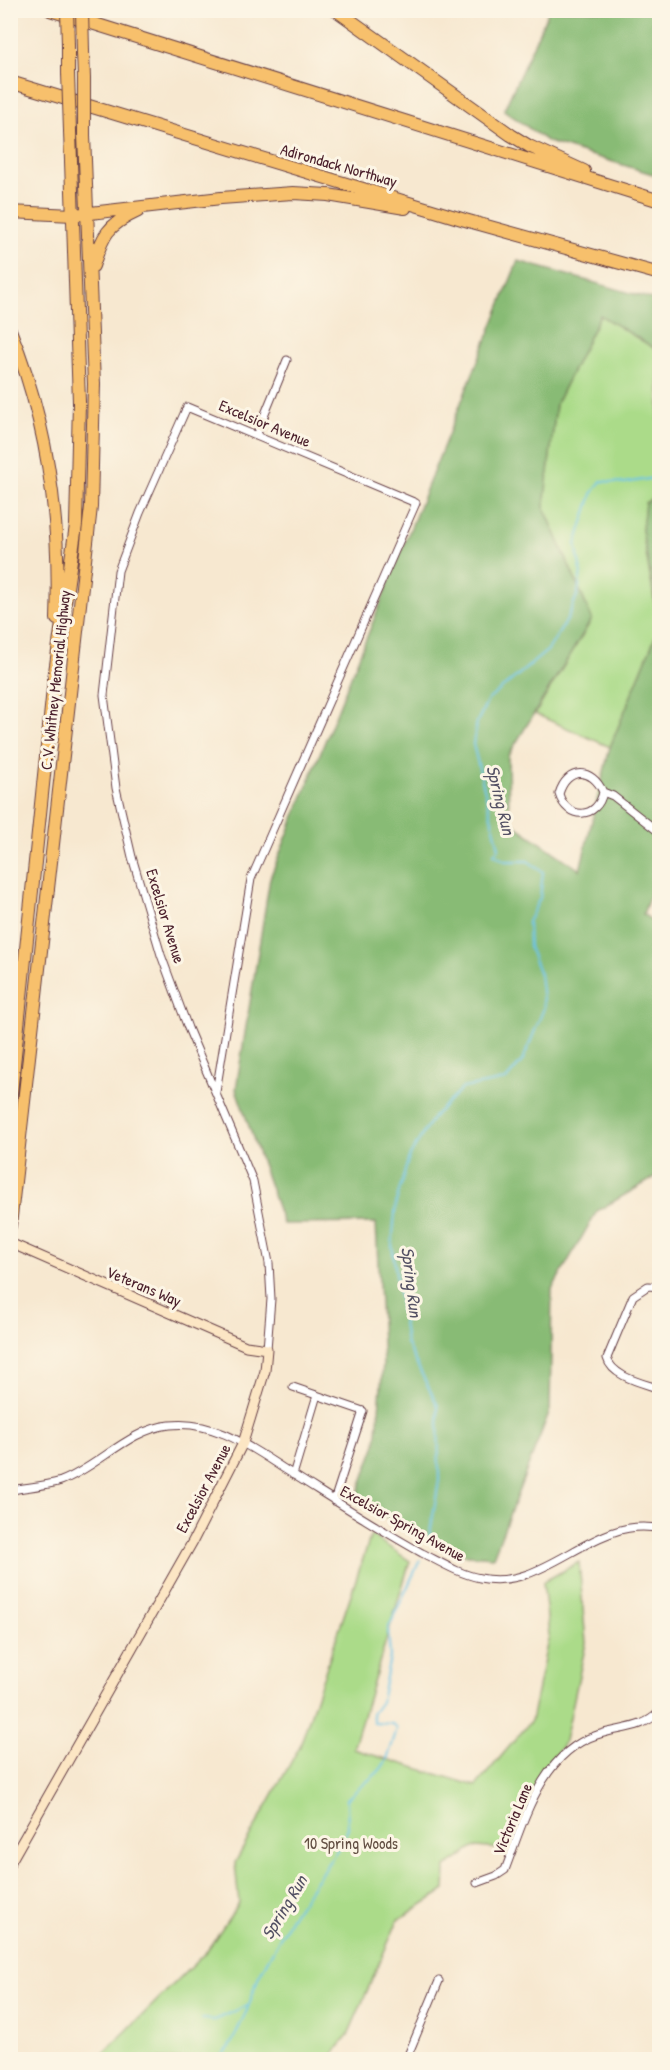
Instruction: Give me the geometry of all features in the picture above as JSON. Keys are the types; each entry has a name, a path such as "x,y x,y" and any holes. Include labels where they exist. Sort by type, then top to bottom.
{"highway":[{"path":"50,10 660,201"},
{"name":"C.V. Whitney Memorial Highway","path":"10,1103 54,679 76,525 79,402 67,10"},
{"name":"C.V. Whitney Memorial Highway","path":"10,1226 91,507 94,384 84,135 82,10"},
{"path":"336,10 511,135 529,146 631,192"},
{"name":"Adirondack Northway","path":"10,82 465,220 660,274"},
{"path":"10,212 73,215 264,194 328,195 465,220"},
{"path":"90,276 105,233 121,219 152,206"},
{"path":"10,330 25,368 40,418 54,497 59,568 54,679"}],"street":[{"path":"256,436 287,360"},
{"name":"Excelsior Avenue","path":"10,1863 193,1541 243,1443 265,1371 271,1299 264,1225 253,1181 188,1028 161,955 132,857 116,788 104,695 118,571 140,513 188,407 416,504 251,879 216,1092"},
{"path":"603,792 602,802 595,810 577,814 567,810 559,794 567,778 583,773 598,780 603,792 613,796 660,833"},
{"name":"Veterans Way","path":"10,1243 246,1346 267,1349"},
{"path":"660,1287 648,1286 633,1296 607,1352 608,1362 619,1373 660,1389"},
{"path":"293,1387 363,1411 334,1501"},
{"path":"293,1475 317,1395"},
{"name":"Excelsior Spring Avenue","path":"12,1490 60,1481 138,1436 169,1425 189,1425 231,1435 375,1527 452,1568 479,1578 496,1580 522,1578 594,1540 629,1528 660,1529"},
{"name":"Victoria Lane","path":"477,1883 505,1870 535,1794 552,1768 578,1742 650,1722 660,1711"},
{"path":"406,2060 439,1981"}],"green space":[{"path":"549,10 659,11 659,176 548,142 504,110"},
{"path":"518,261 659,301 659,351 600,315 556,404 544,507 592,619 508,756 509,821 580,870 610,747 659,628 659,871 643,914 659,926 659,1175 597,1211 552,1289 550,1410 493,1557 456,1554 355,1501 376,1444 383,1364 376,1223 283,1224 236,1089 270,878"},
{"path":"600,315 659,351 659,495 645,503 642,530 659,628 610,747 535,714 592,619 544,507 556,404"},
{"path":"659,495 659,621 642,530 645,503"},
{"name":"10 Spring Woods","path":"371,1535 410,1561 353,1749 476,1786 531,1721 549,1635 543,1582 579,1562 586,1643 565,1741 533,1790 504,1849 475,1847 446,1867 445,1890 398,1920 347,2037 329,2059 98,2059 206,1952 239,1903 235,1863 300,1746"}],"waterway":[{"name":"Spring Run","path":"429,1539 439,1481 438,1406 406,1343 392,1245 396,1202 409,1157 433,1117 463,1088 506,1080 523,1060 544,1008 540,974 529,947 528,922 540,898 543,872 528,861 505,861 494,854 499,848 473,744 477,722 488,700 548,650 567,620 578,593 581,572 576,544 592,494 601,481 625,483 660,477"},
{"name":"Spring Run","path":"218,2060 231,2044 247,2010 259,1976 290,1919 337,1850 348,1828 347,1799 381,1769 387,1758 397,1729 393,1724 374,1723 372,1714 381,1702 390,1657 388,1629 420,1560"},
{"path":"202,2019 215,2020 249,2005"}]}
